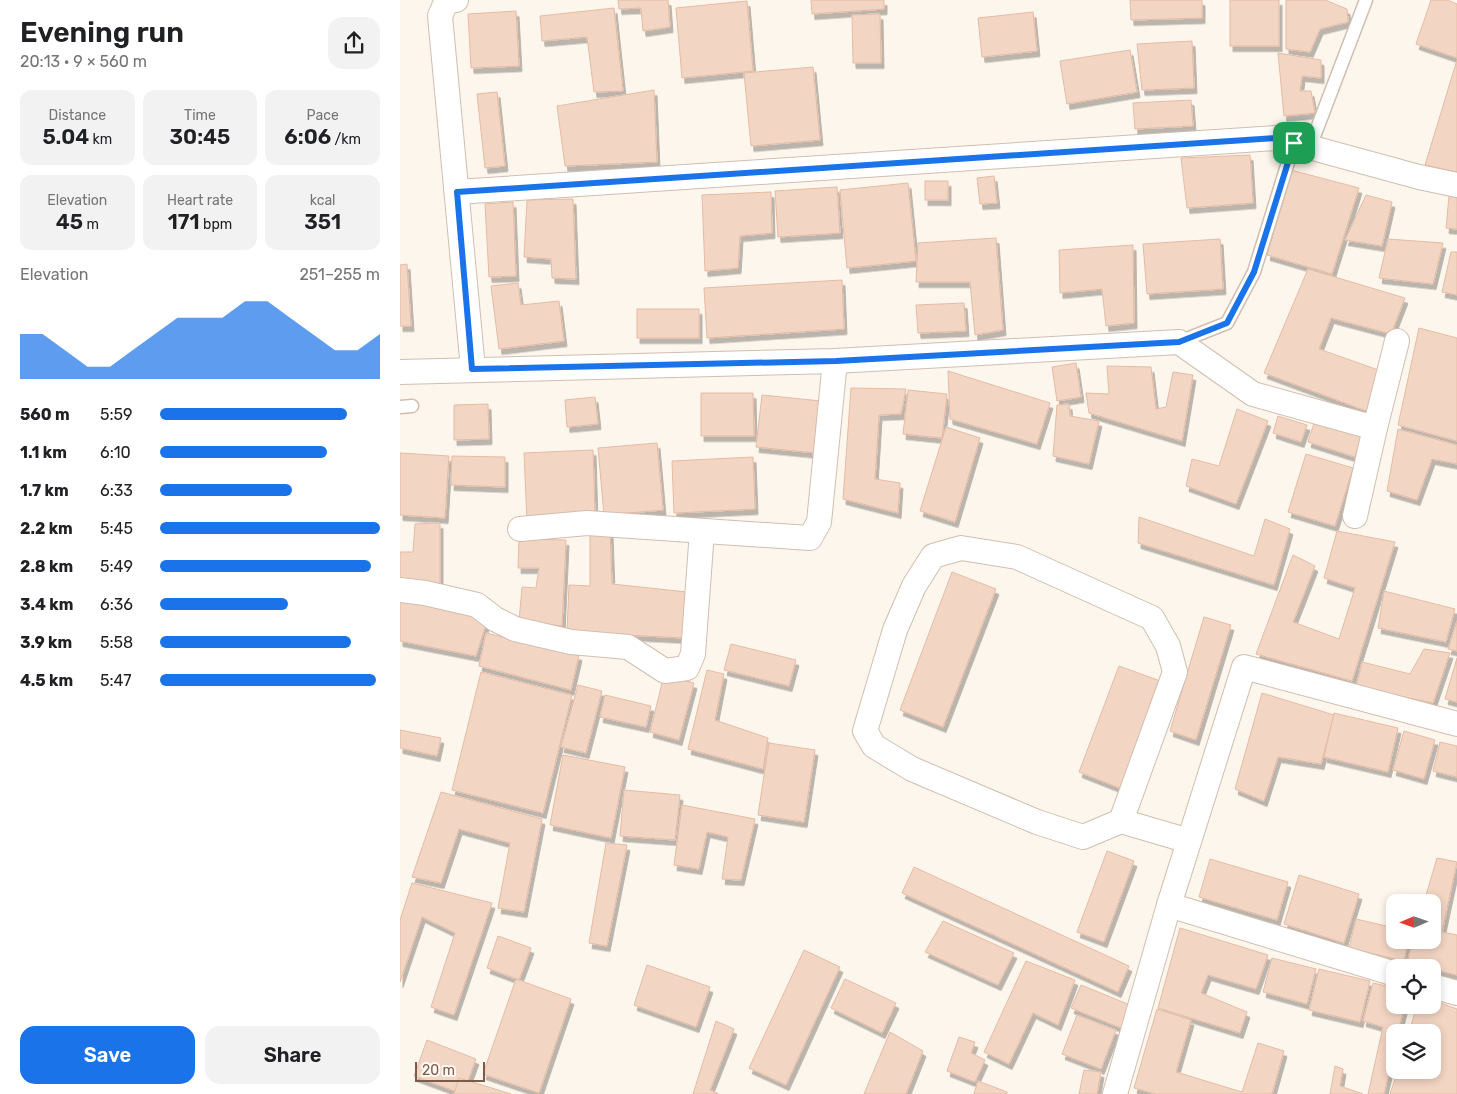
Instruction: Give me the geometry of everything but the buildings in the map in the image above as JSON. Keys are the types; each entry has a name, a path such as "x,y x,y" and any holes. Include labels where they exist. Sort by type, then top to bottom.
{"street":[{"path":"456,0 446,2 440,16 472,369"},
{"path":"457,192 1276,138 1419,177 1457,185"},
{"path":"1355,516 1397,341"},
{"path":"400,372 836,361 1179,342 1253,394 1375,428"},
{"path":"520,529 588,523 810,538 819,522 836,361"},
{"path":"400,590 425,593 477,605 495,619 515,629 571,642 628,647 665,671 687,668 693,654 702,531"},
{"path":"1121,821 1175,672 1168,646 1152,618 1017,557 961,548 933,556 914,586 895,630 865,731 874,746 912,769 1037,822 1083,837 1121,821 1189,841"},
{"path":"1115,1094 1169,905 1244,667 1457,724"},
{"path":"1169,905 1386,971"},
{"path":"1441,989 1457,994"}],"lane":[{"path":"1179,342 1227,323 1254,272 1302,145 1364,1"}],"route":[{"path":"1276,138 1294,143 1254,272 1227,323 1179,342 836,361 472,369 457,192 1276,138"}]}
